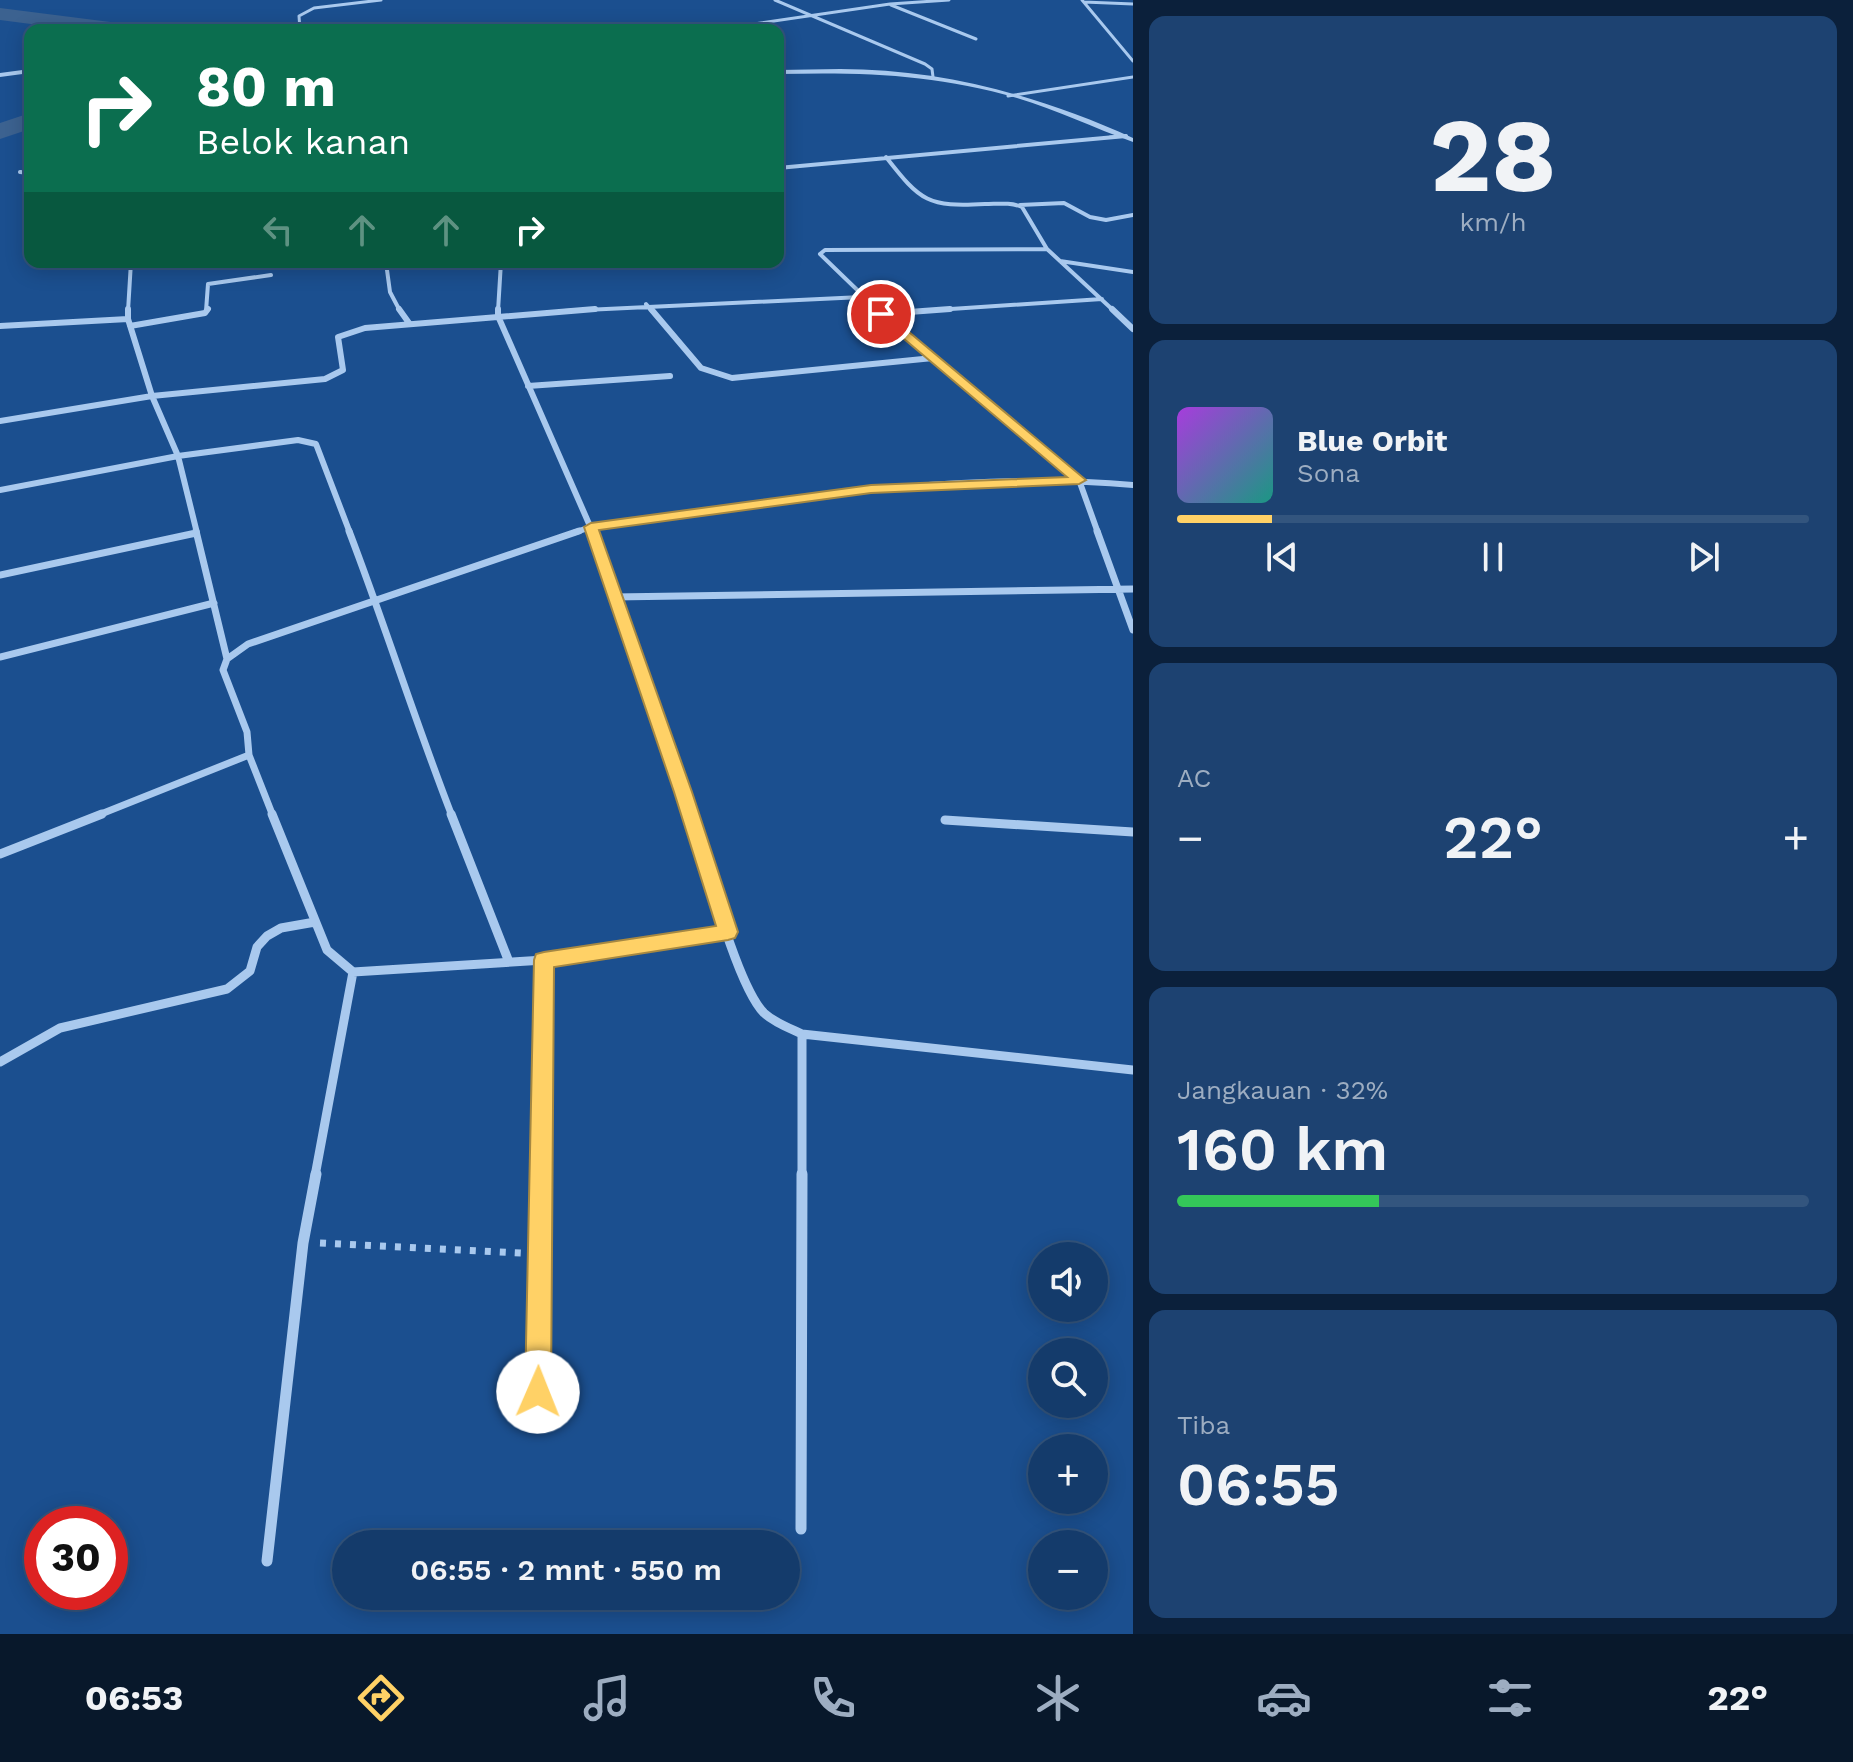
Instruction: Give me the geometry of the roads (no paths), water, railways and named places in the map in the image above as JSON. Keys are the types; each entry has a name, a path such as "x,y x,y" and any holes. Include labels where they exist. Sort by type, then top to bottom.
{"street":[{"path":"300,24 299,16 314,8 381,0"},
{"path":"775,0 925,64 932,69 933,77"},
{"path":"880,0 976,39"},
{"path":"750,24 890,4 949,0"},
{"path":"1083,1 1133,4"},
{"path":"1083,1 1133,61"},
{"path":"784,72 858,71 933,77 1008,96 1130,138"},
{"path":"0,75 24,72"},
{"path":"1008,96 1133,77"},
{"path":"784,167 1130,138"},
{"path":"886,157 915,194 932,205 1064,203 1090,217 1106,220 1133,215"},
{"path":"20,172 24,172"},
{"path":"1019,205 1047,249 1133,329"},
{"path":"1047,249 822,251 821,257 881,314 1079,480 1133,630"},
{"path":"1060,261 1133,272"},
{"path":"129,268 129,322 152,396 178,456 227,659 223,670 247,732 249,755 327,950 353,972 544,960 728,932"},
{"path":"501,268 498,316 591,527 750,996 777,1023 802,1034 1133,1070"},
{"path":"387,270 386,283 394,305 409,323"},
{"path":"0,326 129,322 205,313 208,309 208,284 271,275"},
{"path":"0,421 152,396 334,376 343,370 338,337 349,332 409,323 646,304 862,297"},
{"path":"881,314 1102,299"},
{"path":"646,304 701,368 715,375 732,378 933,358"},
{"path":"528,386 670,376"},
{"path":"0,490 178,456 298,440 316,444 376,602 406,697 509,962"},
{"path":"227,659 248,644 591,527 871,489 1079,480 1133,485"},
{"path":"0,575 196,533"},
{"path":"614,597 1133,589"},
{"path":"0,657 214,603"},
{"path":"0,854 249,755"},
{"path":"945,820 1133,832"},
{"path":"0,1062 60,1028 227,989 250,971 257,947 267,936 281,928 315,922"},
{"path":"537,1419 544,960"},
{"path":"267,1561 303,1243 353,972"},
{"path":"801,1529 802,1034"}],"waterway":[{"path":"0,14 79,24"},
{"path":"0,132 24,122"}]}
